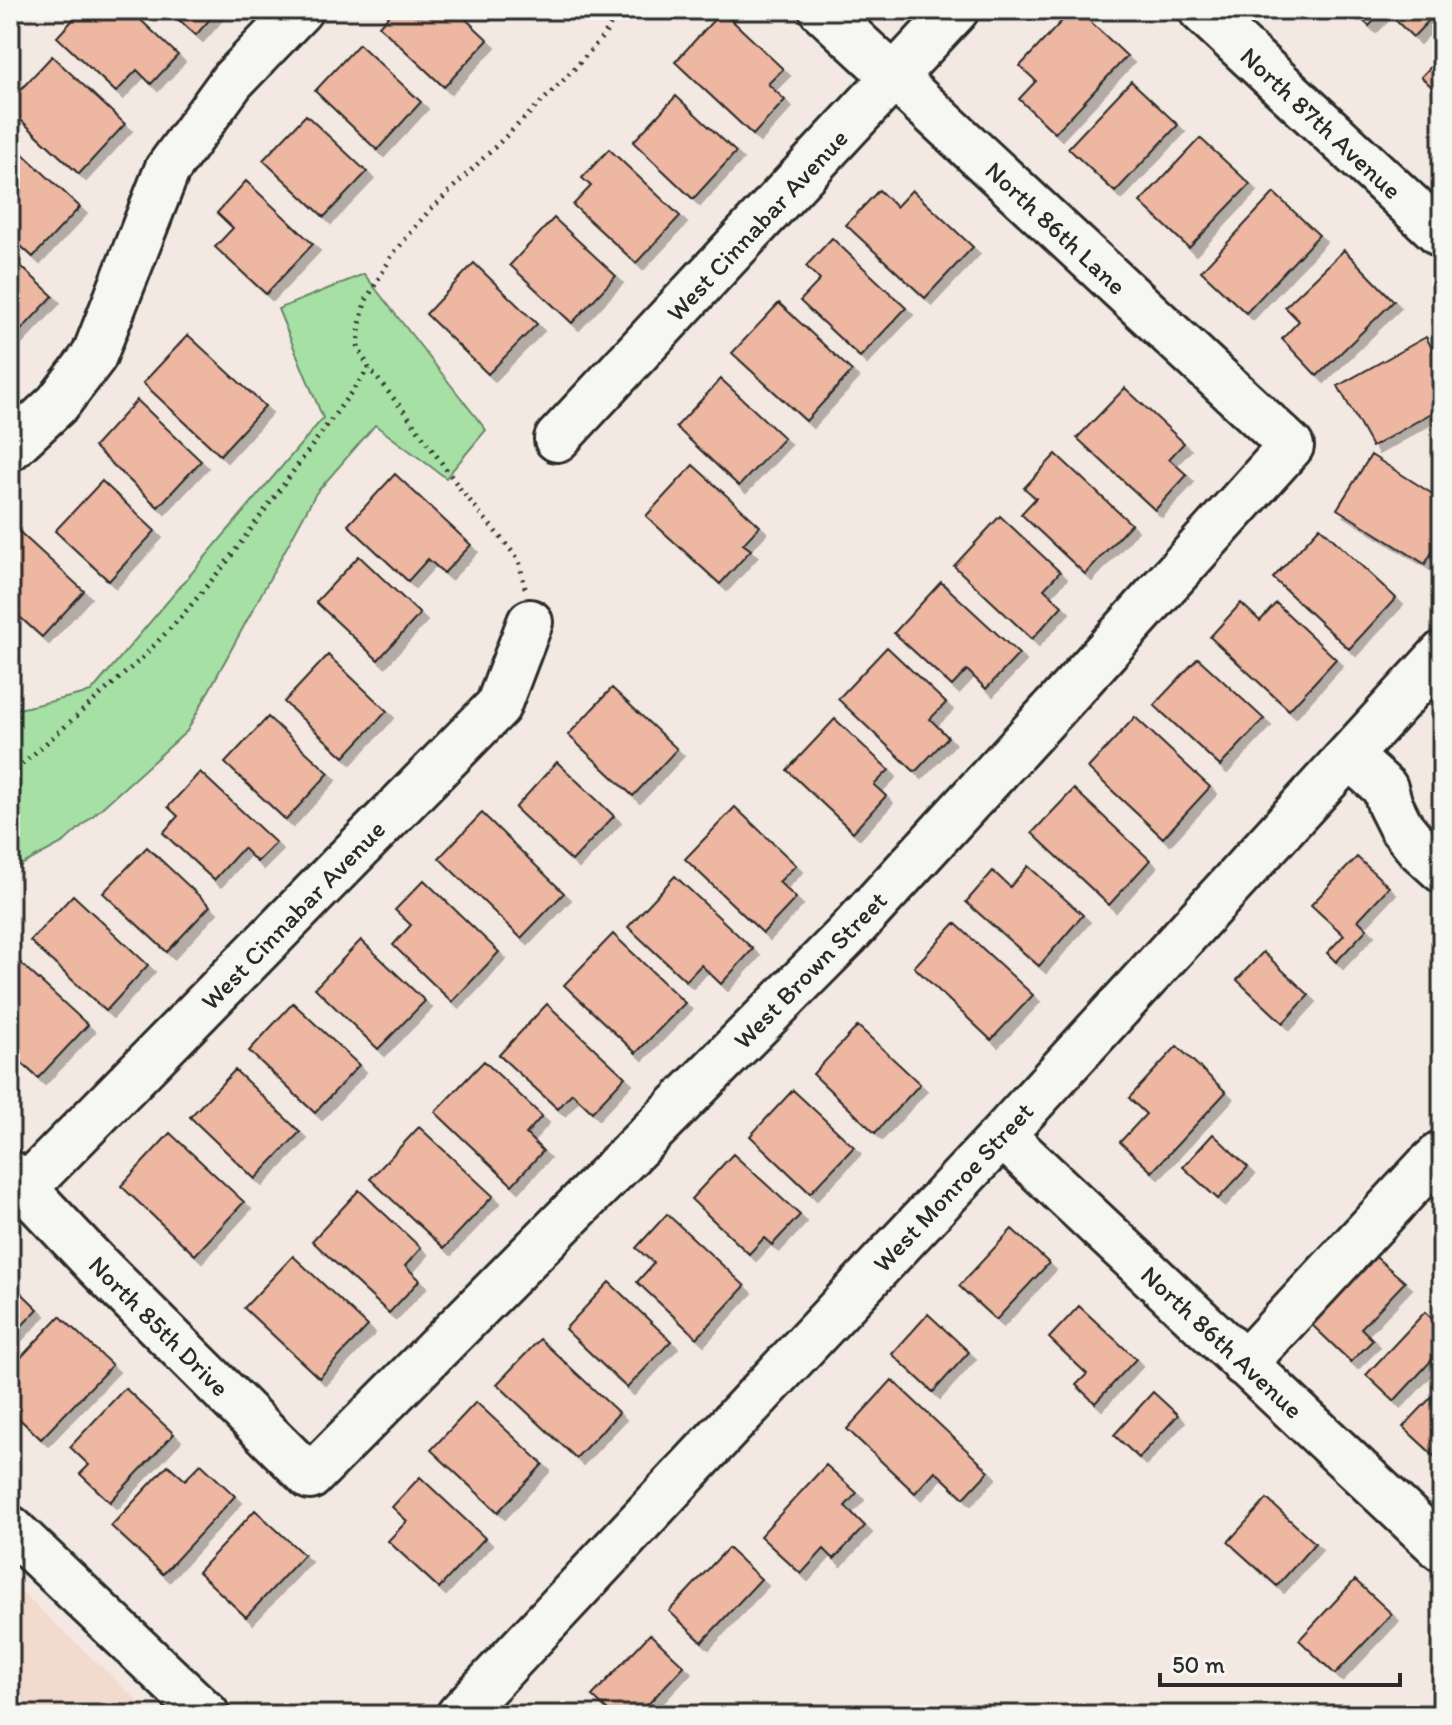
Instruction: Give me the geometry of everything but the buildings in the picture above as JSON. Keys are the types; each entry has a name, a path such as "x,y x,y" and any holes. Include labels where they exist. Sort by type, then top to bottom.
{"street":[{"path":"10,448 58,403 94,356 167,170 232,81 300,10"},
{"name":"North 86th Lane","path":"822,10 1291,446"},
{"name":"West Cinnabar Avenue","path":"557,439 956,10"},
{"name":"North 87th Avenue","path":"1201,10 1442,235"},
{"name":"West Brown Street","path":"310,1477 846,936 1291,446"},
{"name":"West Cinnabar Avenue","path":"17,1181 498,706 530,622"},
{"name":"West Monroe Street","path":"459,1715 1002,1135 1442,654"},
{"path":"1349,756 1385,788 1401,827 1442,870"},
{"name":"North 86th Avenue","path":"1002,1135 1442,1549"},
{"path":"1244,1364 1442,1153"},
{"name":"North 85th Drive","path":"17,1181 310,1477"},
{"path":"10,1528 207,1715"}],"path":[{"path":"530,622 519,560 461,490 369,368 358,347 360,324 365,302 393,254 447,192 566,78 605,34 619,10"},
{"path":"10,775 141,659 182,616 226,563 369,368"},
{"path":"10,801 10,808"}],"shaded area":[{"path":"10,1581 153,1715 10,1715"}],"green space":[{"path":"364,274 486,430 446,478 375,425 316,493 187,731 64,842 10,871 10,711 91,692 323,418 278,309"}]}
